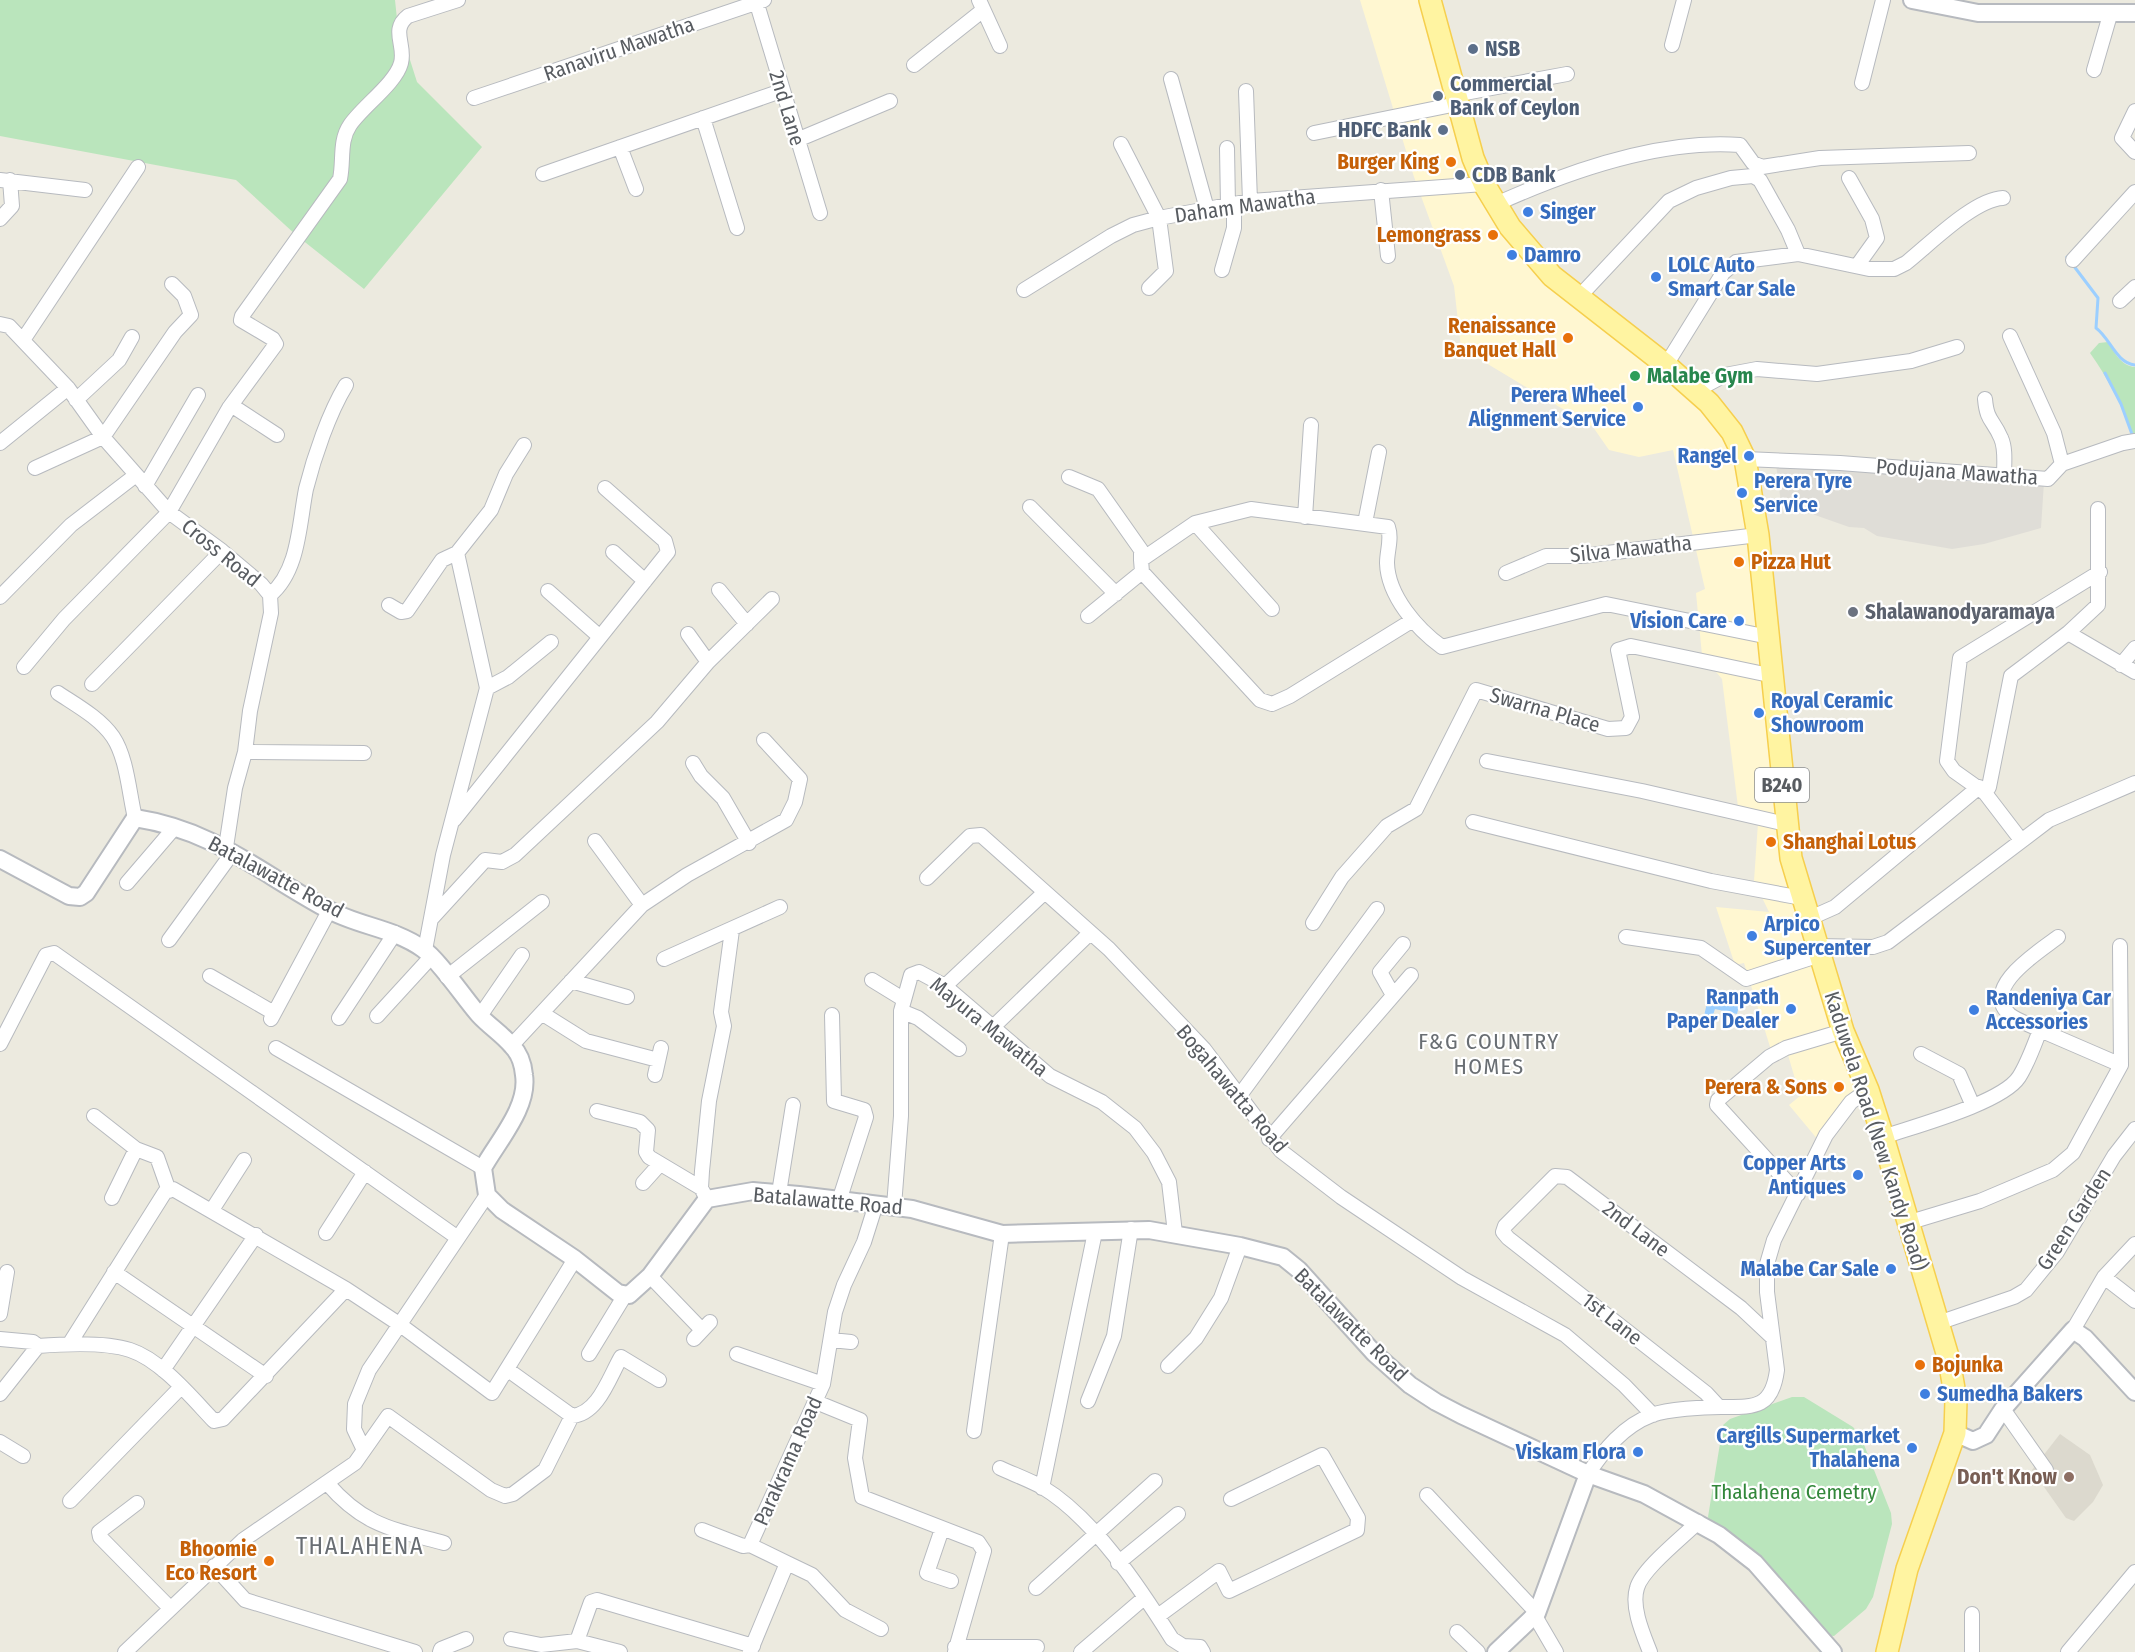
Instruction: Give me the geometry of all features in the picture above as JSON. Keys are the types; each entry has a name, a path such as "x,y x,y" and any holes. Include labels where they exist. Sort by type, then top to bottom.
{"main road":[{"name":"Kaduwela Road (New Kandy Road)","path":"1434,1 1456,99 1484,184 1496,204 1526,247 1552,276 1666,365 1724,419 1745,459 1758,535 1791,858 1843,1031 1868,1090 1883,1137 1938,1323 1953,1382 1957,1414 1955,1433 1907,1569 1887,1652"}],"street":[{"path":"24,667 64,619 169,512 231,405 276,344 273,339 241,320 242,316 340,178 345,159 342,141 350,124 395,74 401,63 398,29 402,21 408,16 458,0"},
{"path":"1672,45 1684,0"},
{"path":"1862,83 1883,0"},
{"path":"1912,0 1978,13 2025,6 2092,11 2110,15 2135,13"},
{"name":"2nd Lane","path":"760,2 781,91 820,213"},
{"name":"Ranaviru Mawatha","path":"474,98 760,2"},
{"path":"914,65 981,5 1000,46"},
{"path":"2094,70 2110,15"},
{"path":"1314,133 1567,74"},
{"path":"1172,79 1207,209"},
{"path":"543,174 781,91"},
{"path":"1246,91 1250,201"},
{"path":"797,140 890,101"},
{"path":"2135,111 2122,138 2135,152"},
{"path":"703,118 737,228"},
{"path":"1496,204 1544,183 1631,156 1717,143 1740,145 1753,163 1762,168 1820,158 1969,153"},
{"path":"1121,144 1159,218 1166,271 1149,288"},
{"path":"620,147 636,189"},
{"path":"1222,270 1234,228 1227,148"},
{"path":"23,340 138,167"},
{"path":"1578,298 1669,201 1696,188 1731,178 1753,176 1760,180 1788,230 1798,254"},
{"path":"1849,178 1872,219 1877,238 1857,266"},
{"path":"0,219 12,206 5,180 85,190"},
{"name":"Daham Mawatha","path":"1024,290 1111,236 1133,225 1159,218 1250,201 1484,184"},
{"path":"1381,190 1388,256"},
{"path":"2073,261 2135,192"},
{"path":"1666,365 1730,266 1736,262 1798,254 1869,269 1894,269 1906,263 1976,209 1995,198 2002,198"},
{"path":"35,468 103,437 175,332 191,315 184,296 172,284"},
{"path":"2120,301 2135,287"},
{"name":"Cross Road","path":"0,324 9,326 68,388 103,437 169,512 222,551 261,584 270,596 271,613 250,711 245,752 235,788 229,849"},
{"path":"76,400 119,360 132,336"},
{"name":"Podujana Mawatha","path":"1745,459 1840,463 2048,479 2062,464 2054,433 2010,336"},
{"path":"1695,391 1725,375 1757,369 1817,374 1911,361 1957,347"},
{"path":"270,596 282,585 296,547 307,486 337,399 346,385"},
{"path":"0,443 68,388"},
{"path":"145,486 198,395"},
{"path":"1985,399 1986,417 2001,437 2004,447 2004,476"},
{"path":"231,405 277,435"},
{"path":"1305,517 1311,425"},
{"path":"2062,464 2129,442"},
{"path":"389,605 401,612 407,611 442,560 457,554 491,510 506,474 524,445"},
{"path":"1365,523 1379,452"},
{"path":"0,597 71,525 136,475"},
{"path":"1069,477 1098,489 1141,550 1141,566 1260,700 1272,704 1290,696 1413,621"},
{"path":"451,824 668,552 665,541 605,488"},
{"path":"1030,507 1116,594"},
{"path":"1088,616 1116,594 1141,566 1195,523 1251,508 1388,527 1390,534 1387,565 1394,589 1413,621 1429,638 1442,647 1606,604 1769,637"},
{"path":"1808,919 1835,907 1982,790 1989,787 2011,676 2068,633 2098,605 2100,572 2098,509"},
{"path":"1195,523 1272,609"},
{"name":"Silva Mawatha","path":"1506,573 1546,555 1582,556 1758,535"},
{"path":"92,684 222,551"},
{"path":"613,552 645,580"},
{"path":"376,1016 428,953 432,918 451,824 487,688 457,554"},
{"path":"2021,840 1982,790 1954,771 1947,761 1959,658 2100,572"},
{"path":"719,590 747,624"},
{"path":"548,591 600,637"},
{"path":"432,918 485,860 502,862 515,855 657,722 708,662 772,599"},
{"path":"2068,633 2135,672"},
{"path":"688,634 708,662"},
{"path":"487,688 508,677 551,642"},
{"name":"Swarna Place","path":"1313,923 1342,877 1387,826 1416,809 1476,690 1608,729 1626,728 1632,717 1618,650 1631,646 1774,676"},
{"path":"2121,665 2135,648"},
{"path":"0,859 69,896 80,897 86,893 135,818 119,749 112,735 92,717 58,693"},
{"path":"512,1045 642,905 687,875 749,843 786,820 795,802 800,779 764,740"},
{"path":"245,752 364,753"},
{"path":"1487,761 1642,791 1786,824"},
{"path":"693,763 700,776 723,798 749,843"},
{"path":"1626,937 1701,948 1746,979 1819,951 1873,946 1888,942 2054,817 2135,783"},
{"name":"Batalawatte Road","path":"135,818 175,826 229,849 329,910 396,933 428,953 480,1016 512,1045 520,1058 525,1075 524,1093 508,1127 483,1168"},
{"path":"1473,822 1711,881 1802,898"},
{"path":"127,883 175,826"},
{"name":"Bogahawatta Road","path":"927,878 975,834 981,835 1090,933 1204,1049 1240,1095 1269,1139 1310,1175 1462,1278 1565,1335 1624,1384 1653,1415"},
{"path":"595,841 642,905"},
{"path":"169,940 229,849"},
{"path":"945,986 1045,892"},
{"path":"447,977 542,902"},
{"path":"664,958 780,907"},
{"path":"1240,1095 1377,909"},
{"path":"210,976 272,1016 329,910"},
{"path":"589,1354 625,1295 635,1290 650,1276 704,1194 709,1101 724,1026 721,1012 732,930"},
{"path":"339,1018 396,933"},
{"path":"992,1028 1090,933"},
{"path":"2058,937 2009,976 2001,997 2004,1008 2011,1016 2121,1065"},
{"path":"1393,995 1380,972 1403,944"},
{"path":"1907,1223 1980,1201 2053,1170 2073,1153 2121,1065 2120,946"},
{"path":"0,1044 46,955 54,953 458,1238"},
{"path":"480,1016 522,955"},
{"name":"Mayura Mawatha","path":"894,1206 901,1116 902,1005 915,972 945,986 1050,1077 1102,1102 1135,1128 1154,1153 1169,1182 1175,1233"},
{"path":"1269,1139 1412,975"},
{"path":"872,980 959,1049"},
{"path":"571,981 627,997"},
{"path":"543,1014 586,1041 658,1061"},
{"path":"832,1016 834,1101 864,1110 866,1117 839,1201"},
{"path":"1883,1137 1973,1106 2010,1088 2020,1077 2040,1030"},
{"path":"1798,1194 1717,1103 1769,1057 1786,1048 1843,1031"},
{"path":"276,1048 483,1168 487,1195 502,1210 574,1259 618,1293 625,1295"},
{"path":"1921,1054 1959,1074 1973,1106"},
{"path":"1496,1652 1536,1615 1588,1474 1602,1453 1620,1434 1653,1415 1719,1407 1752,1408 1768,1399 1776,1383 1777,1370 1767,1292 1767,1264 1774,1240 1826,1135 1851,1102 1868,1090"},
{"path":"779,1193 793,1105"},
{"path":"597,1111 640,1122 648,1130 646,1152 704,1194"},
{"path":"93,1116 136,1149 157,1157 169,1191"},
{"name":"Green Garden","path":"1938,1323 2014,1297 2026,1290 2056,1252 2114,1156 2135,1129"},
{"path":"112,1198 136,1149"},
{"path":"212,1210 244,1160"},
{"path":"643,1183 660,1164"},
{"path":"326,1233 365,1172"},
{"name":"2nd Lane","path":"1503,1232 1505,1226 1555,1176 1567,1177 1740,1308 1773,1338"},
{"path":"70,1343 165,1192 173,1189 346,1288 492,1393 574,1259"},
{"name":"Batalawatte Road","path":"704,1194 753,1191 894,1206 1002,1234 1131,1229 1175,1233 1283,1257 1299,1270 1374,1353 1436,1402 1588,1474 1644,1494 1719,1535 1755,1563 1833,1652"},
{"path":"363,1448 354,1429 355,1404 369,1370 487,1195"},
{"name":"Parakrama Road","path":"876,1204 864,1242 844,1285 835,1312 823,1384 750,1545 812,1575 845,1610 881,1629"},
{"path":"1088,1401 1114,1336 1131,1229"},
{"path":"1042,1488 1095,1232"},
{"name":"1st Lane","path":"1503,1232 1706,1393 1719,1407"},
{"path":"974,1431 1002,1234"},
{"path":"163,1370 256,1235"},
{"path":"1955,1433 1973,1441 1986,1435 2003,1409 2073,1330 2104,1277 2135,1244"},
{"path":"1168,1366 1196,1338 1221,1298 1240,1246"},
{"path":"0,1314 7,1272"},
{"path":"114,1272 196,1325 266,1376"},
{"path":"650,1276 702,1331"},
{"path":"2104,1277 2135,1301"},
{"path":"0,1339 33,1342 38,1346 70,1343 130,1350 163,1370 214,1421 223,1419 266,1376 346,1288"},
{"path":"2073,1330 2085,1338 2135,1392"},
{"path":"831,1340 851,1342"},
{"path":"0,1394 38,1346"},
{"path":"736,1354 823,1384"},
{"path":"508,1370 572,1416 584,1415 592,1408 621,1357 658,1380"},
{"path":"70,1501 181,1387"},
{"path":"816,1402 860,1420 855,1458 862,1497 978,1542 984,1551 955,1649 1037,1647"},
{"path":"2003,1409 2046,1470"},
{"path":"129,1651 170,1608 243,1540 355,1463 363,1448 388,1416 491,1490 505,1496 513,1494 545,1470 572,1416"},
{"path":"0,1442 22,1456"},
{"path":"1158,1616 1219,1571 1229,1591 1357,1530 1358,1518 1322,1455 1231,1499"},
{"path":"1000,1468 1042,1488 1075,1513 1118,1563 1158,1616 1172,1639 1183,1646 1200,1647 1203,1652"},
{"path":"1036,1588 1155,1481"},
{"path":"327,1483 343,1502 379,1526 444,1543"},
{"path":"1427,1495 1536,1615 1556,1652"},
{"path":"137,1503 99,1532 100,1537 170,1608"},
{"path":"1118,1563 1178,1514"},
{"path":"1650,1652 1636,1609 1637,1587 1650,1569 1698,1522"},
{"path":"942,1528 927,1573 951,1581"},
{"path":"702,1530 743,1546 750,1545"},
{"path":"577,1641 591,1602 597,1599 751,1649 787,1563"},
{"path":"214,1566 245,1600 415,1652"},
{"path":"2068,1652 2135,1572"},
{"path":"1081,1652 1144,1598"},
{"path":"1972,1614 1972,1652"},
{"path":"1457,1632 1478,1652"},
{"path":"440,1652 441,1648 466,1639"},
{"path":"511,1639 542,1645 577,1641 620,1652"}],"shaded area":[{"path":"1360,0 1425,0 1492,207 1706,407 1740,460 1786,859 1862,1089 1819,1141 1789,1105 1800,1096 1786,1048 1771,1050 1744,963 1735,965 1716,907 1769,912 1754,881 1758,823 1738,807 1722,679 1702,655 1696,593 1705,589 1673,450 1639,457 1609,450 1593,427 1461,348 1454,286 1414,177"},
{"path":"1776,464 2044,482 2041,528 1984,544 1952,549 1877,536 1864,528 1849,527 1781,503"},
{"name":"Don't Know","path":"2060,1434 2090,1455 2103,1485 2093,1502 2074,1521 2066,1518 2032,1470"}],"green space":[{"path":"0,0 395,0 397,19 417,82 482,147 364,289 296,235 236,180 0,136"},
{"path":"2108,342 2122,362 2135,367 2135,434 2132,433 2103,372 2090,353 2099,343"},
{"name":"Thalahena Cemetry","path":"1792,1397 1804,1397 1853,1427 1861,1437 1891,1513 1892,1524 1873,1597 1866,1609 1834,1636 1823,1635 1712,1526 1708,1517 1723,1425 1730,1419"}],"water":[{"path":"1710,990 1741,998 1737,1014 1715,1009 1712,1018 1704,1016"}],"waterway":[{"path":"2067,257 2098,298 2096,328 2123,360 2135,365"},
{"path":"2105,373 2121,404 2133,437"}],"place":[{"name":"NSB","path":"1473,49"},
{"name":"Commercial Bank of Ceylon","path":"1438,96"},
{"name":"HDFC Bank","path":"1443,130"},
{"name":"Burger King","path":"1451,162"},
{"name":"CDB Bank","path":"1460,175"},
{"name":"Singer","path":"1528,212"},
{"name":"Lemongrass","path":"1493,235"},
{"name":"Damro","path":"1512,255"},
{"name":"LOLC Auto Smart Car Sale","path":"1656,277"},
{"name":"Renaissance Banquet Hall","path":"1568,338"},
{"name":"Malabe Gym","path":"1635,376"},
{"name":"Perera Wheel Alignment Service","path":"1638,407"},
{"name":"Rangel","path":"1749,456"},
{"name":"Perera Tyre Service","path":"1742,493"},
{"name":"Pizza Hut","path":"1739,562"},
{"name":"Shalawanodyaramaya","path":"1853,612"},
{"name":"Vision Care","path":"1739,621"},
{"name":"Royal Ceramic Showroom","path":"1759,713"},
{"name":"Shanghai Lotus","path":"1771,842"},
{"name":"Arpico Supercenter","path":"1752,936"},
{"name":"Ranpath Paper Dealer","path":"1791,1009"},
{"name":"Randeniya Car Accessories","path":"1974,1010"},
{"name":"Perera & Sons","path":"1839,1087"},
{"name":"Copper Arts Antiques","path":"1858,1175"},
{"name":"Malabe Car Sale","path":"1891,1269"},
{"name":"Bojunka","path":"1920,1365"},
{"name":"Sumedha Bakers","path":"1925,1394"},
{"name":"Cargills Supermarket Thalahena","path":"1912,1448"},
{"name":"Viskam Flora","path":"1638,1452"},
{"name":"Don't Know","path":"2069,1477"},
{"name":"Bhoomie Eco Resort","path":"269,1561"}],"district":[{"name":"F&G COUNTRY HOMES","path":"1489,1054"},
{"name":"THALAHENA","path":"360,1546"}]}
